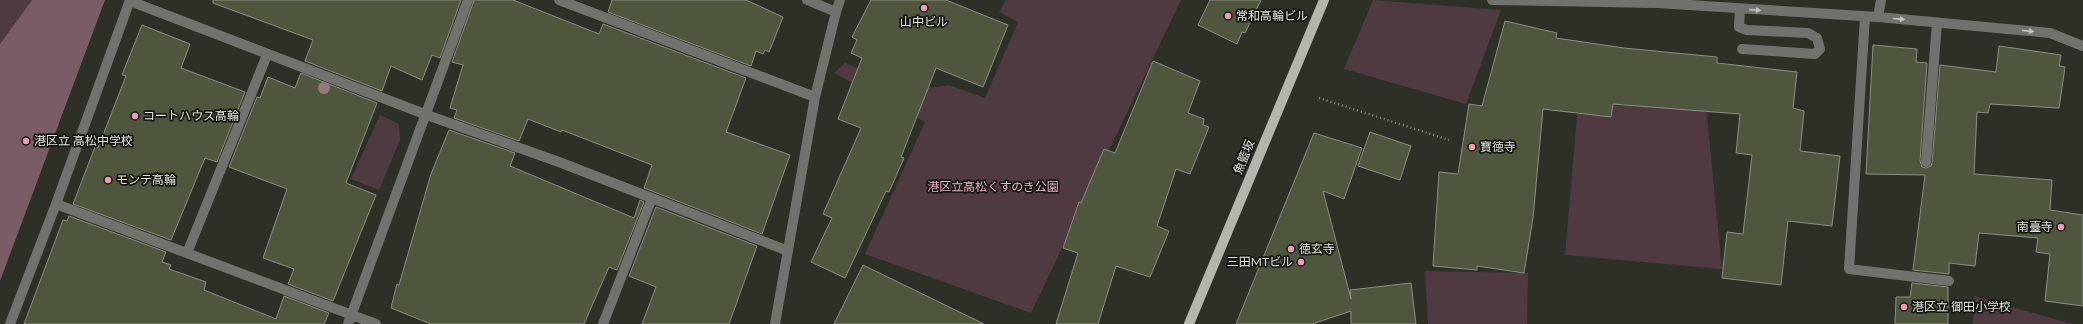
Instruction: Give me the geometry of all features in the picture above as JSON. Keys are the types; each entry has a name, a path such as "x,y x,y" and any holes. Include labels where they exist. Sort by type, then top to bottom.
{"main road":[{"name":"魚籃坂","path":"1190,324 1324,0"}],"street":[{"path":"350,319 427,115 468,0"},
{"path":"559,0 816,97"},
{"path":"807,0 836,12"},
{"path":"775,324 816,97 840,0"},
{"path":"1492,0 1657,3 1878,17 2050,33 2083,46"},
{"path":"1878,17 1881,0"},
{"path":"10,324 56,204 130,1 267,55 558,162 788,251"},
{"path":"1740,9 1739,27 1747,30 1808,33 1817,38 1820,49 1815,54 1742,49"},
{"path":"1865,17 1849,270 1949,281"},
{"path":"1926,162 1937,23"},
{"path":"187,253 267,55"},
{"path":"603,324 652,198"},
{"path":"56,204 187,253 350,319 376,324"}],"path":[{"path":"1319,98 1449,140"},
{"path":"1253,265 1258,267"}],"green space":[{"path":"0,0 32,0 0,44"},
{"name":"港区立高松くすのき公園","path":"1006,0 1181,0 1031,313 865,254 925,122 834,73 845,63 910,91 949,85 985,98 1018,22 999,12"},
{"path":"1373,0 1501,10 1466,104 1344,69"},
{"path":"1578,105 1706,106 1722,269 1565,255"},
{"path":"380,115 399,124 400,140 379,190 351,179"},
{"path":"1425,271 1528,273 1527,324 1428,324"},
{"path":"1974,296 2072,324 1973,324"}],"shaded area":[{"name":"港区立 高松中学校","path":"32,0 105,0 0,281 0,44"}],"building":[{"path":"213,0 461,0 440,58 432,55 422,80 391,66 382,91 305,61 313,40 213,3"},
{"path":"474,0 513,0 599,34 603,24 746,78 726,132 790,155 762,234 644,188 652,165 562,130 561,132 528,119 519,141 454,118 457,110 450,108 463,65 452,62"},
{"path":"612,0 746,0 783,17 769,52 765,50 763,54 756,51 751,66 608,12"},
{"path":"871,0 946,0 1008,25 983,87 936,68 901,157 904,158 889,192 886,191 845,278 811,262 832,218 823,214 861,128 838,119 862,58 851,53 857,40 852,37"},
{"name":"常和高輪ビル","path":"1210,0 1261,0 1245,33 1242,32 1237,44 1198,25"},
{"path":"1505,21 1557,33 1556,38 1624,48 1717,57 1717,63 1797,72 1793,108 1804,111 1800,151 1840,156 1832,226 1788,221 1781,285 1722,278 1727,232 1743,234 1752,155 1736,153 1740,114 1613,104 1611,117 1543,109 1533,218 1524,273 1477,266 1477,270 1433,266 1439,172 1458,174 1469,104 1482,106"},
{"path":"142,25 190,44 181,68 245,92 217,162 205,158 171,240 73,204 95,147 98,148 126,76 122,75"},
{"path":"1873,45 1917,49 1916,62 1927,63 1920,161 1922,167 1926,168 1931,166 1932,163 1940,65 1996,72 1999,46 2061,55 2059,66 2065,67 2059,108 1990,104 1988,113 1977,112 1974,174 2052,180 2050,210 2083,215 2083,306 2045,301 2050,254 2036,252 2038,238 1979,233 1975,266 1949,263 1949,274 1913,270 1925,175 1866,174"},
{"path":"1153,61 1200,81 1188,113 1204,119 1203,125 1209,127 1190,174 1176,169 1157,226 1169,231 1150,277 1116,266 1098,324 1056,324 1078,253 1063,248 1079,202 1081,203 1104,149 1115,153"},
{"path":"301,73 377,103 346,183 376,195 333,301 288,284 294,269 263,258 287,189 229,167 257,97 260,98 268,77 295,88"},
{"path":"449,130 515,153 510,166 634,218 640,200 644,202 617,270 609,267 584,324 431,324 391,308 431,174"},
{"path":"1370,132 1411,146 1400,180 1358,166"},
{"path":"1314,133 1362,148 1344,199 1323,191 1351,299 1350,290 1411,283 1416,324 1351,324 1351,311 1312,324 1236,324"},
{"path":"656,207 757,246 729,324 642,324 656,287 629,276"},
{"path":"69,216 166,252 162,262 171,265 169,269 206,282 204,290 276,319 284,296 329,313 324,324 24,324 63,220 67,221"},
{"path":"863,265 984,324 834,324"},
{"path":"1912,283 1948,287 1948,324 1895,324 1896,297 1910,297"}],"place":[{"name":"山中ビル","path":"924,8"},
{"name":"常和高輪ビル","path":"1228,16"},
{"name":"コートハウス高輪","path":"135,116"},
{"name":"港区立 高松中学校","path":"26,141"},
{"name":"寶徳寺","path":"1472,147"},
{"name":"モンテ高輪","path":"108,180"},
{"name":"南臺寺","path":"2061,227"},
{"name":"徳玄寺","path":"1291,249"},
{"name":"三田MTビル","path":"1301,262"},
{"name":"港区立 御田小学校","path":"1904,307"}]}
